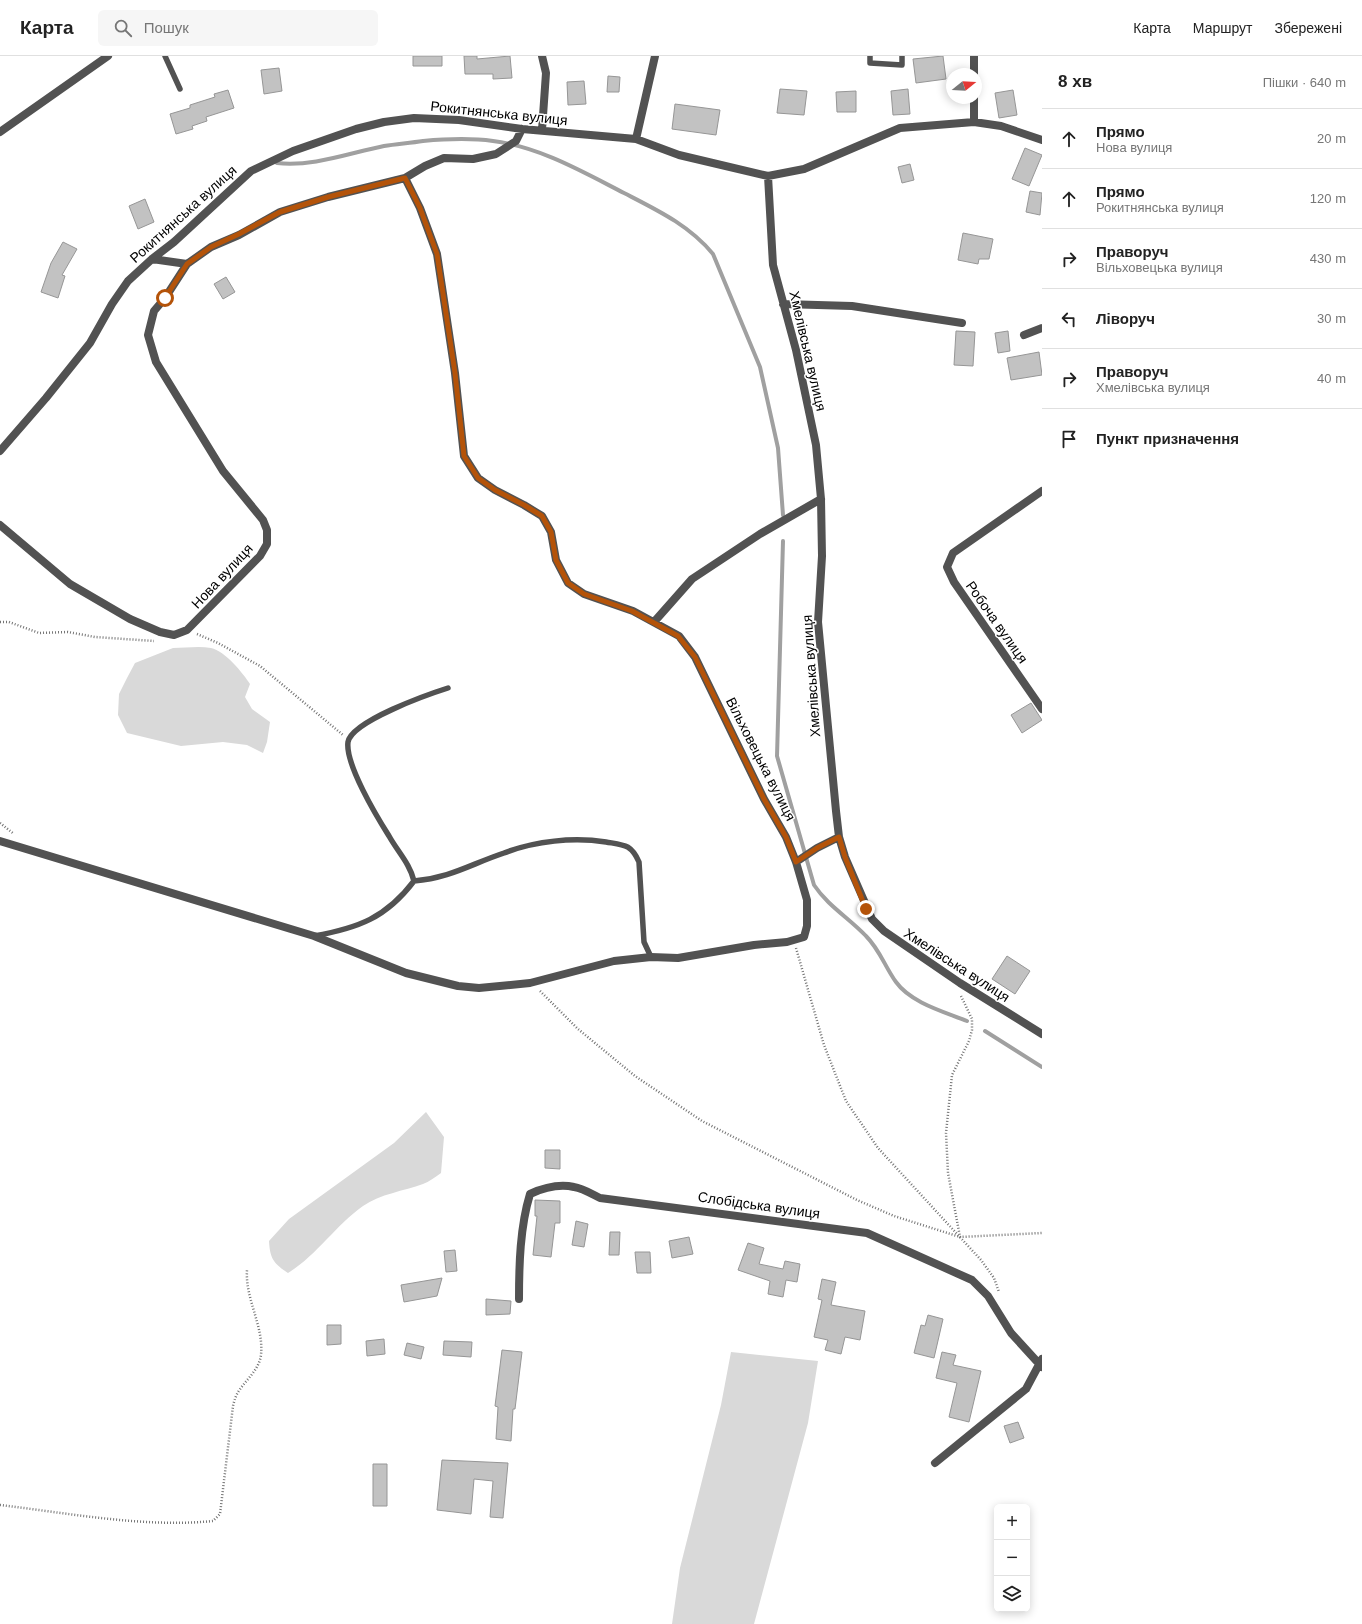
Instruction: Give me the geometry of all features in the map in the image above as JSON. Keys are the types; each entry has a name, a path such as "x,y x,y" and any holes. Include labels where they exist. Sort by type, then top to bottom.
{"street":[{"path":"0,132 108,56"},
{"path":"542,56 546,73 542,130"},
{"path":"636,139 655,56"},
{"path":"974,56 974,68"},
{"path":"974,104 974,122"},
{"name":"Рокитнянська вулиця","path":"0,451 46,398 90,343 112,304 128,281 152,259 174,242 251,171 293,151 356,129 384,122 414,118 459,120 522,129 636,139 679,155 768,176 804,169 900,128 974,122 1001,126 1042,140"},
{"name":"Рокитнянська вулиця","path":"187,264 211,247 280,212 328,197 405,178 425,166 444,158 473,159 496,154 516,141 522,129"},
{"name":"Хмелівська вулиця","path":"768,176 773,265 796,350 816,445 821,499 822,556 818,622 839,837 860,895 872,919 884,931 960,984 1042,1034"},
{"name":"Вільховецька вулиця","path":"405,178 420,208 437,254 455,373 464,456 478,478 495,490 542,516 551,532 556,560 568,583 584,594 632,611 654,622 678,636 695,657 764,799 799,860 807,900 806,926 804,937 794,940"},
{"path":"152,259 187,264"},
{"name":"Нова вулиця","path":"174,635 187,630 260,556 267,544 267,530 263,520 223,471 156,362 148,335 154,311 165,298 187,264"},
{"path":"783,304 852,306 962,323"},
{"path":"1024,335 1042,328"},
{"name":"Робоча вулиця","path":"1042,491 953,553 948,567 954,582 1042,709"},
{"path":"654,622 692,579 754,538 821,499"},
{"path":"0,525 70,584 130,619 160,632 174,635"},
{"path":"799,860 817,848 839,837"},
{"path":"0,841 314,936 406,973 458,986 479,988 530,983 614,961 651,957 678,958 740,947 794,940"},
{"name":"Слобідська вулиця","path":"519,1299 519,1268 527,1206 530,1194 539,1190 574,1187 600,1198 867,1233 972,1280 988,1296 1011,1333 1041,1363"},
{"path":"936,1464 1026,1389 1041,1363"}],"lane":[{"path":"165,56 180,89"},
{"path":"870,56 870,63 902,65 902,56"},
{"path":"314,936 347,930 381,914 401,899 414,881 411,869 390,838 363,791 348,753 348,741 352,734 366,724 397,707 448,688"},
{"path":"414,881 434,880 504,852 546,842 592,840 624,845 634,850 639,862 644,942 651,957"}],"path":[{"path":"0,622 9,622 40,633 68,632 95,637 126,640 154,641 174,635"},
{"path":"187,630 218,643 260,666 348,741"},
{"path":"794,940 824,1045 846,1101 878,1148 981,1260 994,1278 999,1294"},
{"path":"530,983 578,1029 634,1076 702,1121 857,1200 894,1216 960,1237 1042,1233"},
{"path":"960,984 959,990 962,1001 972,1019 972,1030 969,1041 952,1075 946,1133 948,1173 960,1237"},
{"path":"0,1505 145,1522 189,1524 213,1521 220,1514 233,1406 237,1394 250,1377 261,1355 256,1316 247,1279 247,1270"}],"shaded area":[{"path":"173,648 211,648 222,653 243,674 250,684 245,697 252,709 270,722 267,742 263,753 247,745 223,742 181,746 127,733 118,715 119,694 135,663"},
{"path":"426,1112 444,1137 441,1173 430,1181 377,1198 363,1206 344,1222 308,1258 288,1273 279,1266 271,1256 269,1241 289,1219 394,1143"},
{"path":"731,1352 818,1361 808,1423 754,1624 672,1624 680,1568 721,1405"}],"building":[{"path":"413,56 442,56 442,66 413,66"},
{"path":"464,56 477,56 477,59 510,56 512,78 493,79 493,74 465,74"},
{"path":"943,56 946,79 916,83 913,59"},
{"path":"279,68 282,91 264,94 261,70"},
{"path":"608,76 620,77 619,92 607,92"},
{"path":"584,81 586,104 568,105 567,82"},
{"path":"780,89 807,91 804,115 777,113"},
{"path":"908,89 910,114 893,115 891,91"},
{"path":"228,90 234,108 206,117 207,121 192,126 193,129 176,134 170,114 190,108 190,105 215,97 214,94"},
{"path":"1013,90 1017,115 999,118 995,93"},
{"path":"856,91 856,112 837,112 836,92"},
{"path":"675,104 720,110 716,135 672,129"},
{"path":"1025,148 1042,155 1029,186 1012,179"},
{"path":"910,164 914,180 902,183 898,167"},
{"path":"1030,191 1042,193 1040,215 1026,212"},
{"path":"145,199 154,222 138,229 129,206"},
{"path":"963,233 993,239 989,259 979,259 978,264 958,260"},
{"path":"63,242 77,249 62,275 65,276 58,298 41,292 51,263"},
{"path":"226,277 235,292 223,299 214,284"},
{"path":"956,331 975,332 973,366 954,365"},
{"path":"1008,331 1010,351 998,353 995,333"},
{"path":"1039,352 1042,375 1011,380 1007,358"},
{"path":"1031,703 1042,720 1022,733 1011,715"},
{"path":"1007,956 1030,971 1015,994 992,979"},
{"path":"545,1150 560,1150 560,1169 545,1168"},
{"path":"535,1200 560,1201 560,1223 555,1223 551,1257 533,1255 537,1216 535,1216"},
{"path":"576,1221 588,1224 584,1247 572,1245"},
{"path":"610,1232 620,1232 619,1255 609,1255"},
{"path":"689,1237 693,1254 672,1258 669,1241"},
{"path":"748,1243 764,1248 759,1264 783,1269 785,1261 800,1264 797,1282 786,1280 783,1297 768,1294 770,1281 738,1270"},
{"path":"455,1250 457,1271 446,1272 444,1251"},
{"path":"635,1252 650,1252 651,1273 637,1273"},
{"path":"442,1278 437,1296 404,1302 401,1285"},
{"path":"822,1279 836,1282 831,1305 865,1311 860,1340 845,1337 841,1354 825,1350 828,1340 814,1337 822,1300 818,1299"},
{"path":"486,1299 511,1301 510,1314 486,1315"},
{"path":"928,1315 943,1319 934,1358 914,1353 921,1325 925,1326"},
{"path":"327,1325 341,1325 341,1344 327,1345"},
{"path":"384,1339 385,1354 367,1356 366,1341"},
{"path":"444,1341 472,1342 471,1357 443,1355"},
{"path":"407,1343 424,1347 421,1359 404,1355"},
{"path":"502,1350 522,1352 515,1409 513,1409 511,1441 496,1439 498,1407 495,1406"},
{"path":"942,1352 956,1355 953,1365 981,1371 969,1422 949,1417 957,1383 936,1378"},
{"path":"1018,1422 1024,1438 1010,1443 1004,1426"},
{"path":"442,1460 508,1463 503,1518 490,1517 493,1481 474,1479 471,1514 437,1510"},
{"path":"373,1464 387,1464 387,1506 373,1506"}],"waterway":[{"path":"277,163 304,163 331,159 384,146 423,141 458,139 493,141 528,149 561,161 683,226 713,254 760,367 778,448 783,515"},
{"path":"783,541 777,756 814,885 832,906 871,941 892,976 902,989 910,996 929,1006 967,1021"},
{"path":"985,1031 1042,1067"}],"route":[{"path":"165,298 187,264 211,247 280,212 328,197 405,178 420,208 437,254 455,373 464,456 478,478 495,490 542,516 551,532 556,560 568,583 584,594 632,611 678,636 695,657 764,799 786,837 796,862 801,857 839,837 845,857 866,909"}]}
